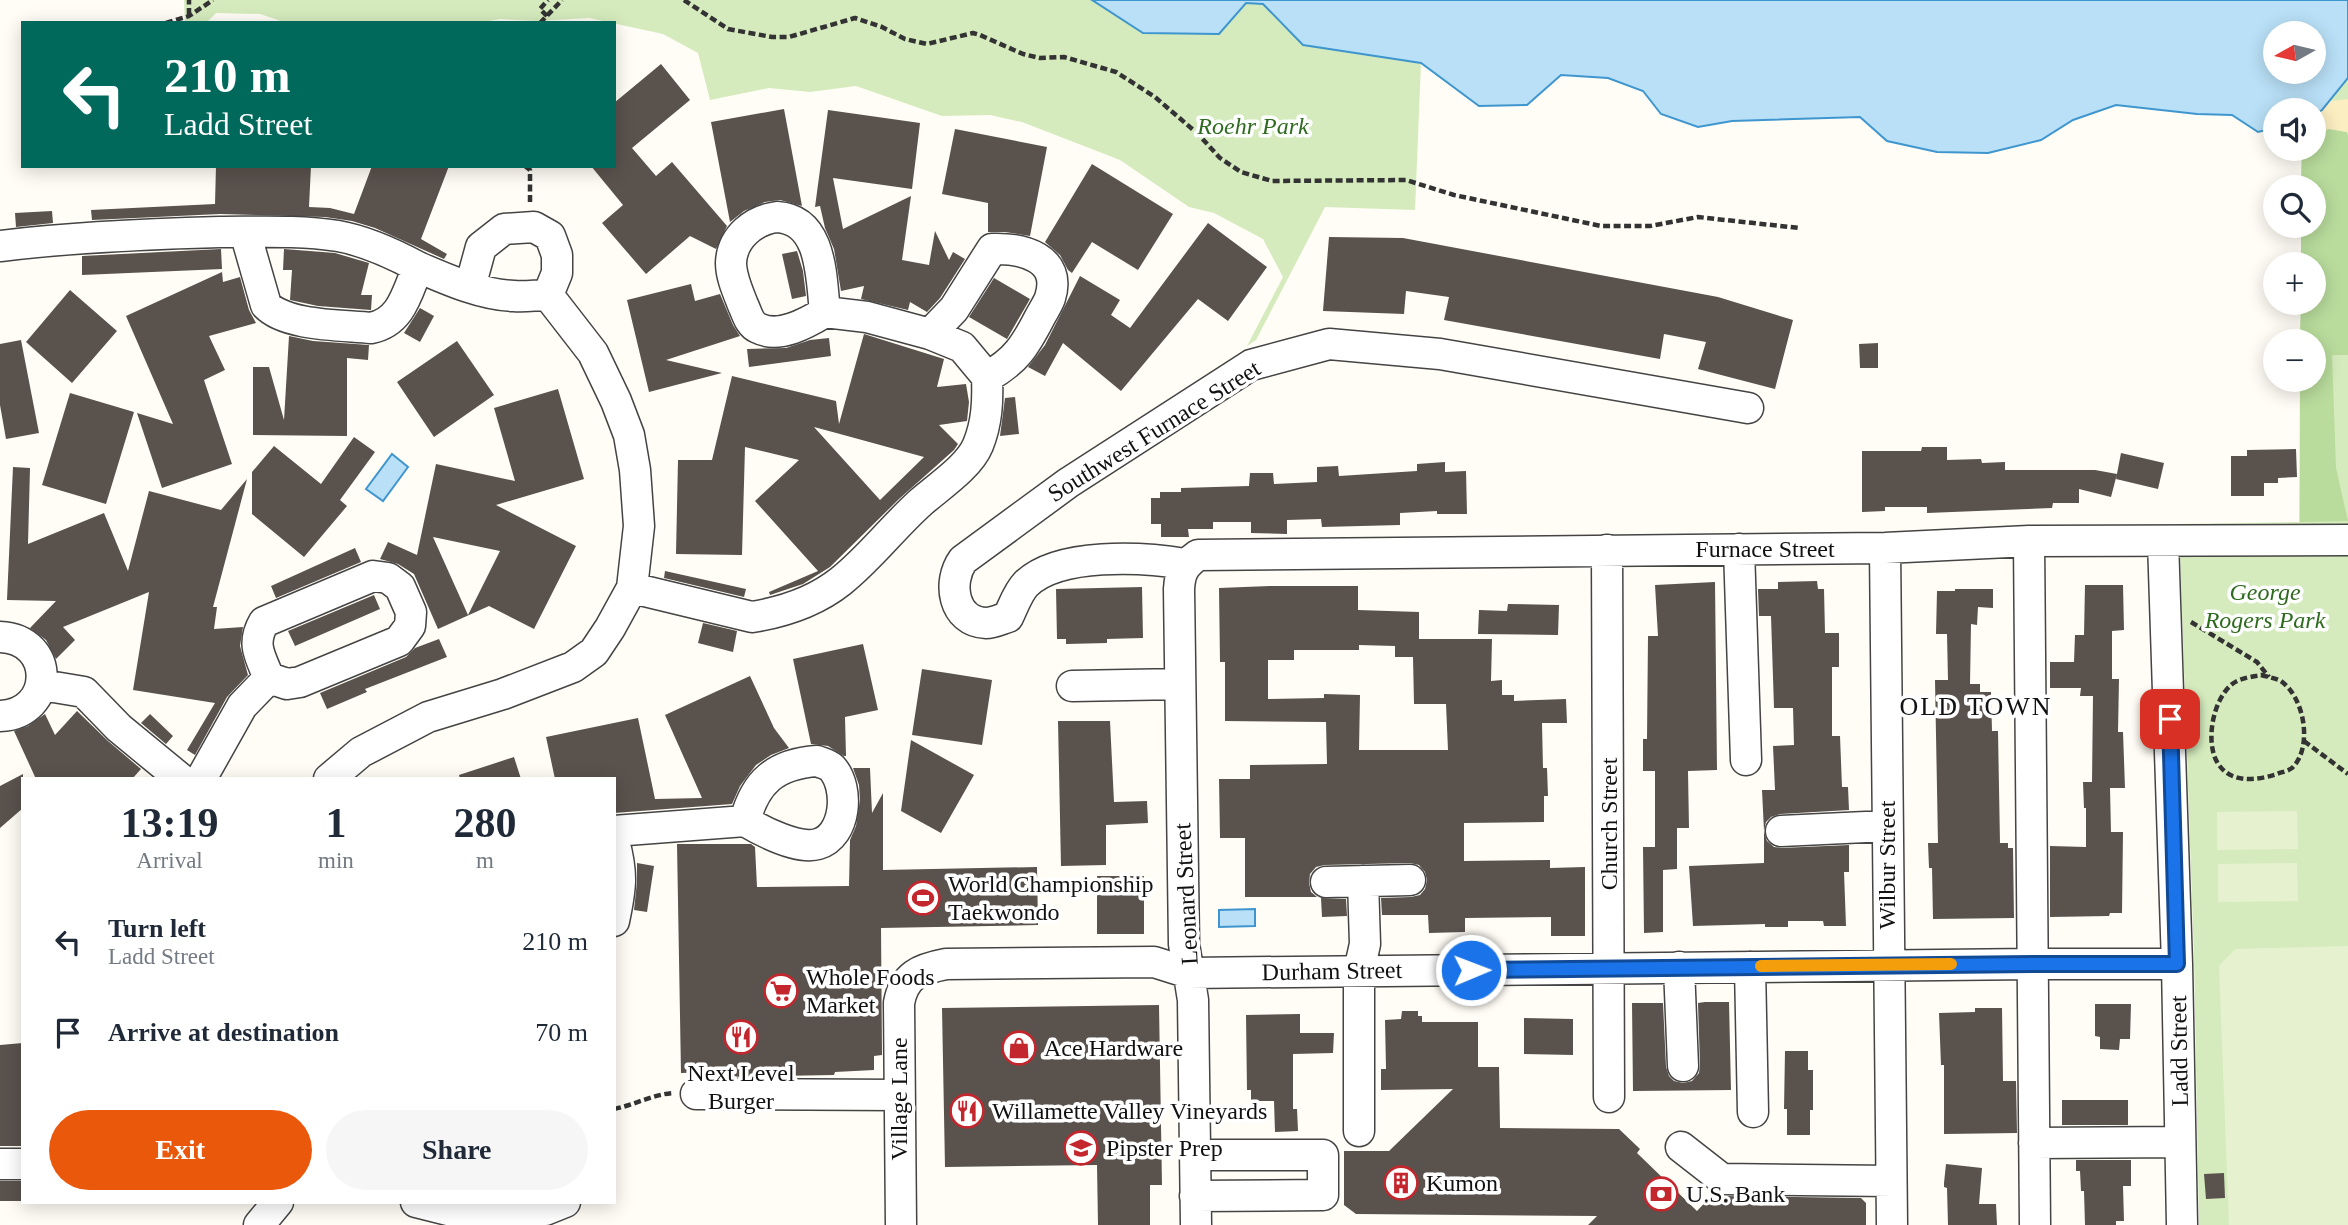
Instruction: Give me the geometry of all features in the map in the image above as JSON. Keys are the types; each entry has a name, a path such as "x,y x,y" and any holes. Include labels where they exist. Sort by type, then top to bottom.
{"street":[{"path":"470,287 481,247 503,229 534,227 550,236 557,255 557,273 548,295"},
{"path":"0,246 162,233 245,232 340,236 396,255 443,278 470,287 513,296 548,295"},
{"path":"245,232 266,305 273,313 298,320 371,328 382,326 397,316 418,267"},
{"path":"930,334 954,309 992,249 1020,250 1034,255 1046,264 1053,280 1051,297 1024,348 1006,366 988,377"},
{"path":"331,777 361,752 428,717 503,694 573,667 594,652 632,588 639,526 635,470 629,435 593,353 548,295"},
{"path":"632,588 752,617 773,614 811,600 840,582 920,503 956,472 977,448 986,416 988,377 962,347 930,334 867,317 825,312"},
{"name":"Southwest Furnace Street","path":"1185,564 1153,559 1119,559 1054,568 1024,586 1008,617 988,623 968,617 958,607 953,587 957,569 963,560 1068,483 1159,423 1251,365 1329,344 1440,354 1748,408"},
{"name":"Furnace Street","path":"1185,564 1198,555 1216,553 1885,548 2029,541 2348,540"},
{"path":"2029,541 2035,1225"},
{"name":"Ladd Street","path":"2163,541 2177,964 2182,1225"},
{"name":"Wilbur Street","path":"1885,548 1892,1225"},
{"path":"1739,549 1746,760"},
{"name":"Church Street","path":"1607,550 1609,1097"},
{"name":"Leonard Street","path":"1185,564 1180,575 1179,589 1184,944 1194,1000 1196,1225"},
{"path":"373,576 388,578 400,587 411,612 410,626 399,641 300,682 287,684 269,678 259,654 256,635 264,622 373,576"},
{"path":"0,637 12,637 27,644 40,661 42,685 29,707 12,715 0,716"},
{"path":"202,777 242,706 269,678"},
{"path":"1072,686 1180,684"},
{"path":"42,685 84,692 119,728 179,777"},
{"path":"616,831 745,821"},
{"path":"1781,831 1887,827"},
{"path":"616,848 622,868 616,908"},
{"path":"1326,882 1410,880"},
{"path":"1359,1130 1359,971 1365,944 1363,881"},
{"name":"Durham Street","path":"912,977 925,968 946,964 1154,962 1189,973 2177,964"},
{"path":"1679,967 1683,1066"},
{"path":"1750,967 1754,1112"},
{"name":"Village Lane","path":"901,1225 899,1003 902,988 912,977"},
{"path":"696,1094 898,1095"},
{"path":"2034,1143 2180,1142"},
{"path":"1681,1147 1722,1179 1891,1181"},
{"path":"1195,1155 1323,1155 1323,1195 1195,1196"},
{"path":"0,1164 21,1164"},
{"path":"259,1225 276,1204"},
{"path":"424,1204 464,1214 545,1210 560,1204"}],"path":[{"path":"188,16 189,0"},
{"path":"172,21 188,16 213,0"},
{"path":"548,0 540,9 549,14"},
{"path":"542,21 562,0"},
{"path":"684,0 728,29 772,37 789,37 855,18 882,27 905,39 927,44 973,33 981,34 1023,54 1040,58 1064,57 1116,72 1156,97 1198,134 1220,159 1241,172 1272,181 1406,180 1454,195 1601,226 1650,226 1698,217 1799,228"},
{"path":"527,227 531,184 528,168"},
{"path":"2166,610 2193,623 2257,662 2270,677"},
{"path":"2261,676 2278,679 2291,692 2301,715 2304,741 2302,753 2290,769 2264,778 2243,780 2231,776 2220,767 2213,753 2213,721 2220,699 2231,685 2244,678 2261,676"},
{"path":"2304,741 2348,774"},
{"path":"616,1109 671,1093 696,1094"}],"green space":[{"name":"Roehr Park","path":"184,0 1092,0 1143,33 1246,3 1264,4 1303,45 1421,63 1415,210 1325,207 1256,340 1247,346 1283,277 1263,239 1214,213 1189,207 1120,160 1022,122 990,115 942,116 856,86 810,92 769,88 710,100 698,53 663,34 616,24 616,21 589,18 537,21 281,21 260,14 216,13 208,21 185,21"},
{"name":"George Rogers Park","path":"2348,78 2348,1225 2199,1225 2194,959 2179,524 2299,522 2300,392 2326,392 2326,329 2300,329 2301,315 2326,315 2326,252 2301,252 2301,238 2326,238 2326,175 2301,175 2302,161 2326,161 2326,105"},
{"path":"2326,130 2347,132 2348,135 2348,355 2332,355 2336,468 2348,521 2300,522 2300,392 2326,392 2326,329 2300,329 2301,315 2326,315 2326,252 2301,252 2301,238 2326,238 2326,175 2301,175 2302,161 2326,161"},
{"path":"2297,811 2298,849 2217,850 2217,812"},
{"path":"2297,863 2298,901 2218,902 2218,864"},
{"path":"2348,946 2348,1225 2229,1225 2219,966 2235,949"}],"sand":[{"path":"2348,99 2348,135 2347,132 2326,130 2326,104 2330,101"}],"water":[{"path":"1092,0 2348,0 2348,78 2326,105 2326,98 2263,98 2263,131 2258,132 2232,115 2116,105 2073,120 2041,140 1988,153 1937,152 1887,141 1860,117 1732,121 1698,127 1661,114 1643,91 1608,78 1561,75 1527,105 1479,106 1421,63 1303,45 1263,4 1246,3 1219,34 1143,33"},
{"path":"392,454 408,467 383,501 366,489"},
{"path":"1255,909 1255,926 1219,927 1219,910"}],"building":[{"path":"661,64 690,100 632,148 656,176 672,162 727,226 716,249 690,236 646,274 602,223 623,205 593,168 616,168 616,101"},
{"path":"784,109 802,206 780,200 765,202 744,211 730,222 711,122"},
{"path":"828,110 920,123 912,189 833,178 843,229 911,196 902,260 929,265 935,231 949,260 953,252 965,259 940,298 927,312 910,302 908,310 861,299 864,286 841,291 834,249 820,206 815,207"},
{"path":"955,129 1047,147 1030,236 988,232 988,203 942,194"},
{"path":"1092,164 1173,214 1138,270 1092,242 1072,273 1060,255 1045,242"},
{"path":"216,168 311,168 309,207 330,208 354,214 371,168 448,168 421,239 447,254 444,259 375,228 325,217 220,214 92,220 91,210 215,204"},
{"path":"52,211 53,223 16,227 15,213"},
{"path":"1208,223 1267,267 1228,321 1198,299 1121,391 1063,343 1045,376 1028,367 1045,345 1080,276 1120,300 1111,315 1130,328"},
{"path":"1329,237 1403,238 1718,297 1793,320 1775,389 1698,369 1706,342 1664,334 1660,359 1444,320 1449,297 1406,291 1404,314 1323,311"},
{"path":"221,249 222,269 82,275 82,256"},
{"path":"284,249 335,253 369,263 361,295 372,295 371,310 318,306 290,300 292,270 283,270"},
{"path":"797,251 806,296 792,299 782,254"},
{"path":"222,272 223,282 240,277 249,310 256,323 209,336 225,370 204,380 232,464 162,488 137,413 173,424 126,316"},
{"path":"994,278 1030,299 1007,339 969,317"},
{"path":"691,284 695,301 720,294 740,336 666,360 722,373 649,392 627,300"},
{"path":"70,290 117,331 72,383 26,342"},
{"path":"420,308 434,316 420,342 404,333"},
{"path":"864,334 944,359 937,387 966,384 969,402 967,421 939,425 958,444 954,450 899,499 830,567 803,584 770,595 769,592 818,571 755,501 799,460 745,447 742,555 676,554 678,460 712,460 732,376 836,401 839,424","holes":["814,427 924,457 880,500"]},
{"path":"289,336 313,341 369,345 368,360 347,358 347,436 253,435 253,367 269,367 284,420"},
{"path":"829,338 831,356 749,367 747,349 786,348 810,340"},
{"path":"21,340 39,433 6,439 0,405 0,344"},
{"path":"457,341 494,395 434,437 397,382"},
{"path":"1878,343 1878,368 1860,368 1859,344"},
{"path":"558,389 584,479 496,505 576,546 534,629 489,606 438,629 414,574 398,564 380,559 388,542 417,555 436,464 515,481 494,408","holes":["433,537 500,551 468,615"]},
{"path":"70,393 134,412 106,504 42,485"},
{"path":"1015,397 1019,434 1000,436 1005,398"},
{"path":"354,437 375,452 340,500 347,506 304,557 252,514 252,472 274,446 321,484"},
{"path":"1922,447 1947,447 1947,460 1981,459 1982,463 2005,462 2005,470 2095,470 2117,474 2111,497 2079,489 2079,503 2053,503 2052,508 1927,513 1927,507 1885,507 1885,511 1862,512 1862,451 1921,451"},
{"path":"2296,449 2297,477 2278,478 2278,483 2264,483 2264,496 2231,496 2231,456 2247,456 2247,450"},
{"path":"2121,453 2164,463 2158,489 2116,479"},
{"path":"1445,462 1445,472 1466,471 1467,514 1437,514 1437,511 1400,513 1400,525 1322,527 1321,519 1287,520 1287,534 1251,533 1251,522 1213,522 1213,529 1188,529 1189,537 1161,537 1161,524 1151,524 1151,498 1160,498 1160,492 1181,492 1181,488 1249,486 1250,473 1273,473 1274,484 1317,482 1317,467 1338,466 1339,476 1417,471 1417,464"},
{"path":"13,467 30,468 28,544 104,513 128,571 149,491 221,510 247,479 213,607 217,607 214,629 243,627 240,646 248,675 227,697 195,755 187,750 215,703 133,690 149,592 63,627 75,640 56,659 46,640 30,628 56,601 7,600"},
{"path":"355,548 361,562 276,598 271,586"},
{"path":"665,571 746,589 744,597 664,578"},
{"path":"1817,581 1818,589 1824,589 1825,633 1839,633 1839,667 1832,667 1832,736 1840,736 1842,787 1848,787 1849,810 1780,814 1766,822 1764,831 1762,790 1775,790 1773,746 1794,745 1793,708 1774,708 1771,616 1759,616 1758,589 1778,589 1778,582"},
{"path":"1715,582 1717,770 1688,771 1689,828 1677,828 1677,869 1663,870 1663,932 1644,933 1643,847 1655,847 1655,771 1643,771 1643,739 1647,739 1648,636 1658,636 1655,585"},
{"path":"2085,585 2123,585 2124,630 2112,631 2112,679 2119,679 2118,732 2123,732 2125,788 2110,788 2111,832 2123,832 2122,913 2110,913 2109,916 2050,917 2050,846 2086,847 2083,782 2092,782 2093,696 2080,696 2081,688 2050,688 2050,662 2074,662 2075,635 2084,635"},
{"path":"1358,586 1358,610 1419,612 1419,639 1492,639 1491,681 1502,680 1502,695 1514,695 1514,701 1566,699 1567,723 1542,723 1543,768 1547,768 1548,796 1544,796 1544,822 1464,823 1464,861 1550,860 1550,868 1585,867 1585,936 1551,936 1551,917 1465,918 1465,932 1429,933 1428,915 1382,915 1381,898 1411,897 1420,895 1425,889 1425,872 1419,865 1410,863 1325,865 1316,867 1310,874 1311,892 1317,897 1245,897 1245,838 1220,838 1219,779 1250,779 1250,765 1327,764 1326,722 1225,721 1225,662 1220,662 1219,588","holes":["1359,645 1395,646 1395,657 1413,657 1414,704 1446,704 1448,750 1359,750 1360,695 1324,694 1324,698 1268,699 1268,660 1294,660 1294,650 1359,650"]},
{"path":"1142,587 1143,638 1107,639 1107,643 1066,644 1066,639 1057,639 1056,589"},
{"path":"1993,589 1993,608 1978,607 1977,625 1971,624 1970,684 1980,684 1980,692 1991,692 1992,731 1998,731 2000,843 2008,843 2008,848 2013,848 2014,918 1933,919 1932,868 1929,868 1928,843 1938,843 1935,680 1948,680 1947,634 1936,634 1937,591"},
{"path":"374,595 380,609 295,646 288,631"},
{"path":"1508,604 1559,605 1558,635 1478,634 1479,610 1507,611"},
{"path":"703,623 737,631 733,652 698,643"},
{"path":"439,639 447,657 365,689 367,692 327,709 320,693 406,657 415,648"},
{"path":"863,644 878,710 845,717 844,756 828,746 811,744 793,659"},
{"path":"922,669 992,680 982,745 912,735"},
{"path":"750,676 774,728 789,748 756,765 740,786 732,804 616,813 616,777 555,777 546,737 638,718 655,799 702,798 665,715"},
{"path":"77,711 141,769 134,777 35,777 14,731 28,726 45,714 55,735"},
{"path":"150,714 173,736 166,744 141,723"},
{"path":"1058,721 1110,721 1114,802 1147,801 1148,823 1106,825 1106,865 1061,866"},
{"path":"911,740 974,775 941,833 901,811"},
{"path":"514,757 520,777 460,777"},
{"name":"Whole Foods Market","path":"853,768 870,768 872,813 883,793 883,870 1037,867 1038,925 881,928 882,1055 874,1056 874,1070 835,1072 834,1075 719,1077 719,1072 681,1073 677,844 751,844 755,847 757,887 849,886 850,840 856,826 860,800 859,785"},
{"path":"23,774 21,810 0,828 0,786"},
{"path":"1764,831 1767,841 1774,847 1849,845 1849,872 1844,872 1846,926 1824,926 1823,921 1788,921 1788,927 1765,927 1765,924 1693,926 1689,866 1764,863"},
{"path":"637,863 654,866 647,912 634,910"},
{"path":"1097,876 1144,876 1144,934 1097,934"},
{"path":"1321,898 1346,899 1347,916 1322,917"},
{"path":"1729,1002 1731,1090 1633,1091 1632,1003 1663,1003 1666,1067 1674,1081 1683,1083 1692,1081 1699,1073 1698,1003"},
{"path":"2095,1004 2131,1004 2130,1039 2120,1039 2119,1050 2100,1049 2100,1037 2095,1036"},
{"path":"1159,1005 1162,1185 1150,1185 1150,1225 1098,1225 1097,1165 945,1167 942,1008"},
{"path":"1975,1008 2002,1008 2003,1081 2016,1081 2017,1133 1944,1134 1944,1065 1941,1065 1939,1013 1975,1012"},
{"path":"1402,1011 1418,1011 1422,1022 1478,1022 1478,1067 1499,1067 1500,1128 1619,1129 1640,1149 1637,1153 1697,1211 1713,1194 1861,1198 1866,1203 1866,1225 1588,1225 1597,1216 1356,1214 1344,1205 1344,1151 1389,1151 1453,1089 1381,1090 1381,1069 1386,1069 1385,1020 1401,1019"},
{"path":"1300,1014 1300,1033 1334,1033 1333,1053 1293,1054 1293,1109 1297,1109 1298,1131 1275,1132 1274,1101 1251,1101 1251,1090 1247,1090 1246,1015"},
{"path":"1524,1018 1573,1019 1573,1055 1524,1054"},
{"path":"21,1043 21,1146 0,1146 0,1045"},
{"path":"1785,1051 1808,1051 1808,1070 1813,1070 1810,1135 1787,1135 1787,1109 1784,1109"},
{"path":"2062,1100 2128,1100 2128,1125 2062,1125"},
{"path":"2076,1160 2131,1160 2131,1186 2123,1186 2124,1221 2116,1221 2116,1225 2085,1225 2084,1191 2081,1191 2080,1171 2076,1171"},
{"path":"1946,1164 1982,1168 1979,1204 1996,1204 1997,1225 1948,1225 1947,1188 1944,1187"},
{"path":"2224,1173 2225,1198 2206,1199 2204,1174"},
{"path":"0,1181 21,1181 21,1201 0,1201"}],"slow traffic":[{"path":"1761,966 1951,964"}],"place":[{"name":"World Championship Taekwondo","path":"923,898"},
{"name":"Whole Foods Market","path":"781,991"},
{"name":"Next Level Burger","path":"741,1037"},
{"name":"Ace Hardware","path":"1019,1048"},
{"name":"Willamette Valley Vineyards","path":"967,1111"},
{"name":"Pipster Prep","path":"1081,1148"},
{"name":"Kumon","path":"1401,1183"},
{"name":"U.S. Bank","path":"1661,1194"}],"district":[{"name":"OLD TOWN","path":"1976,706"}],"route":[{"path":"1471,970 2177,964 2170,719"}]}
